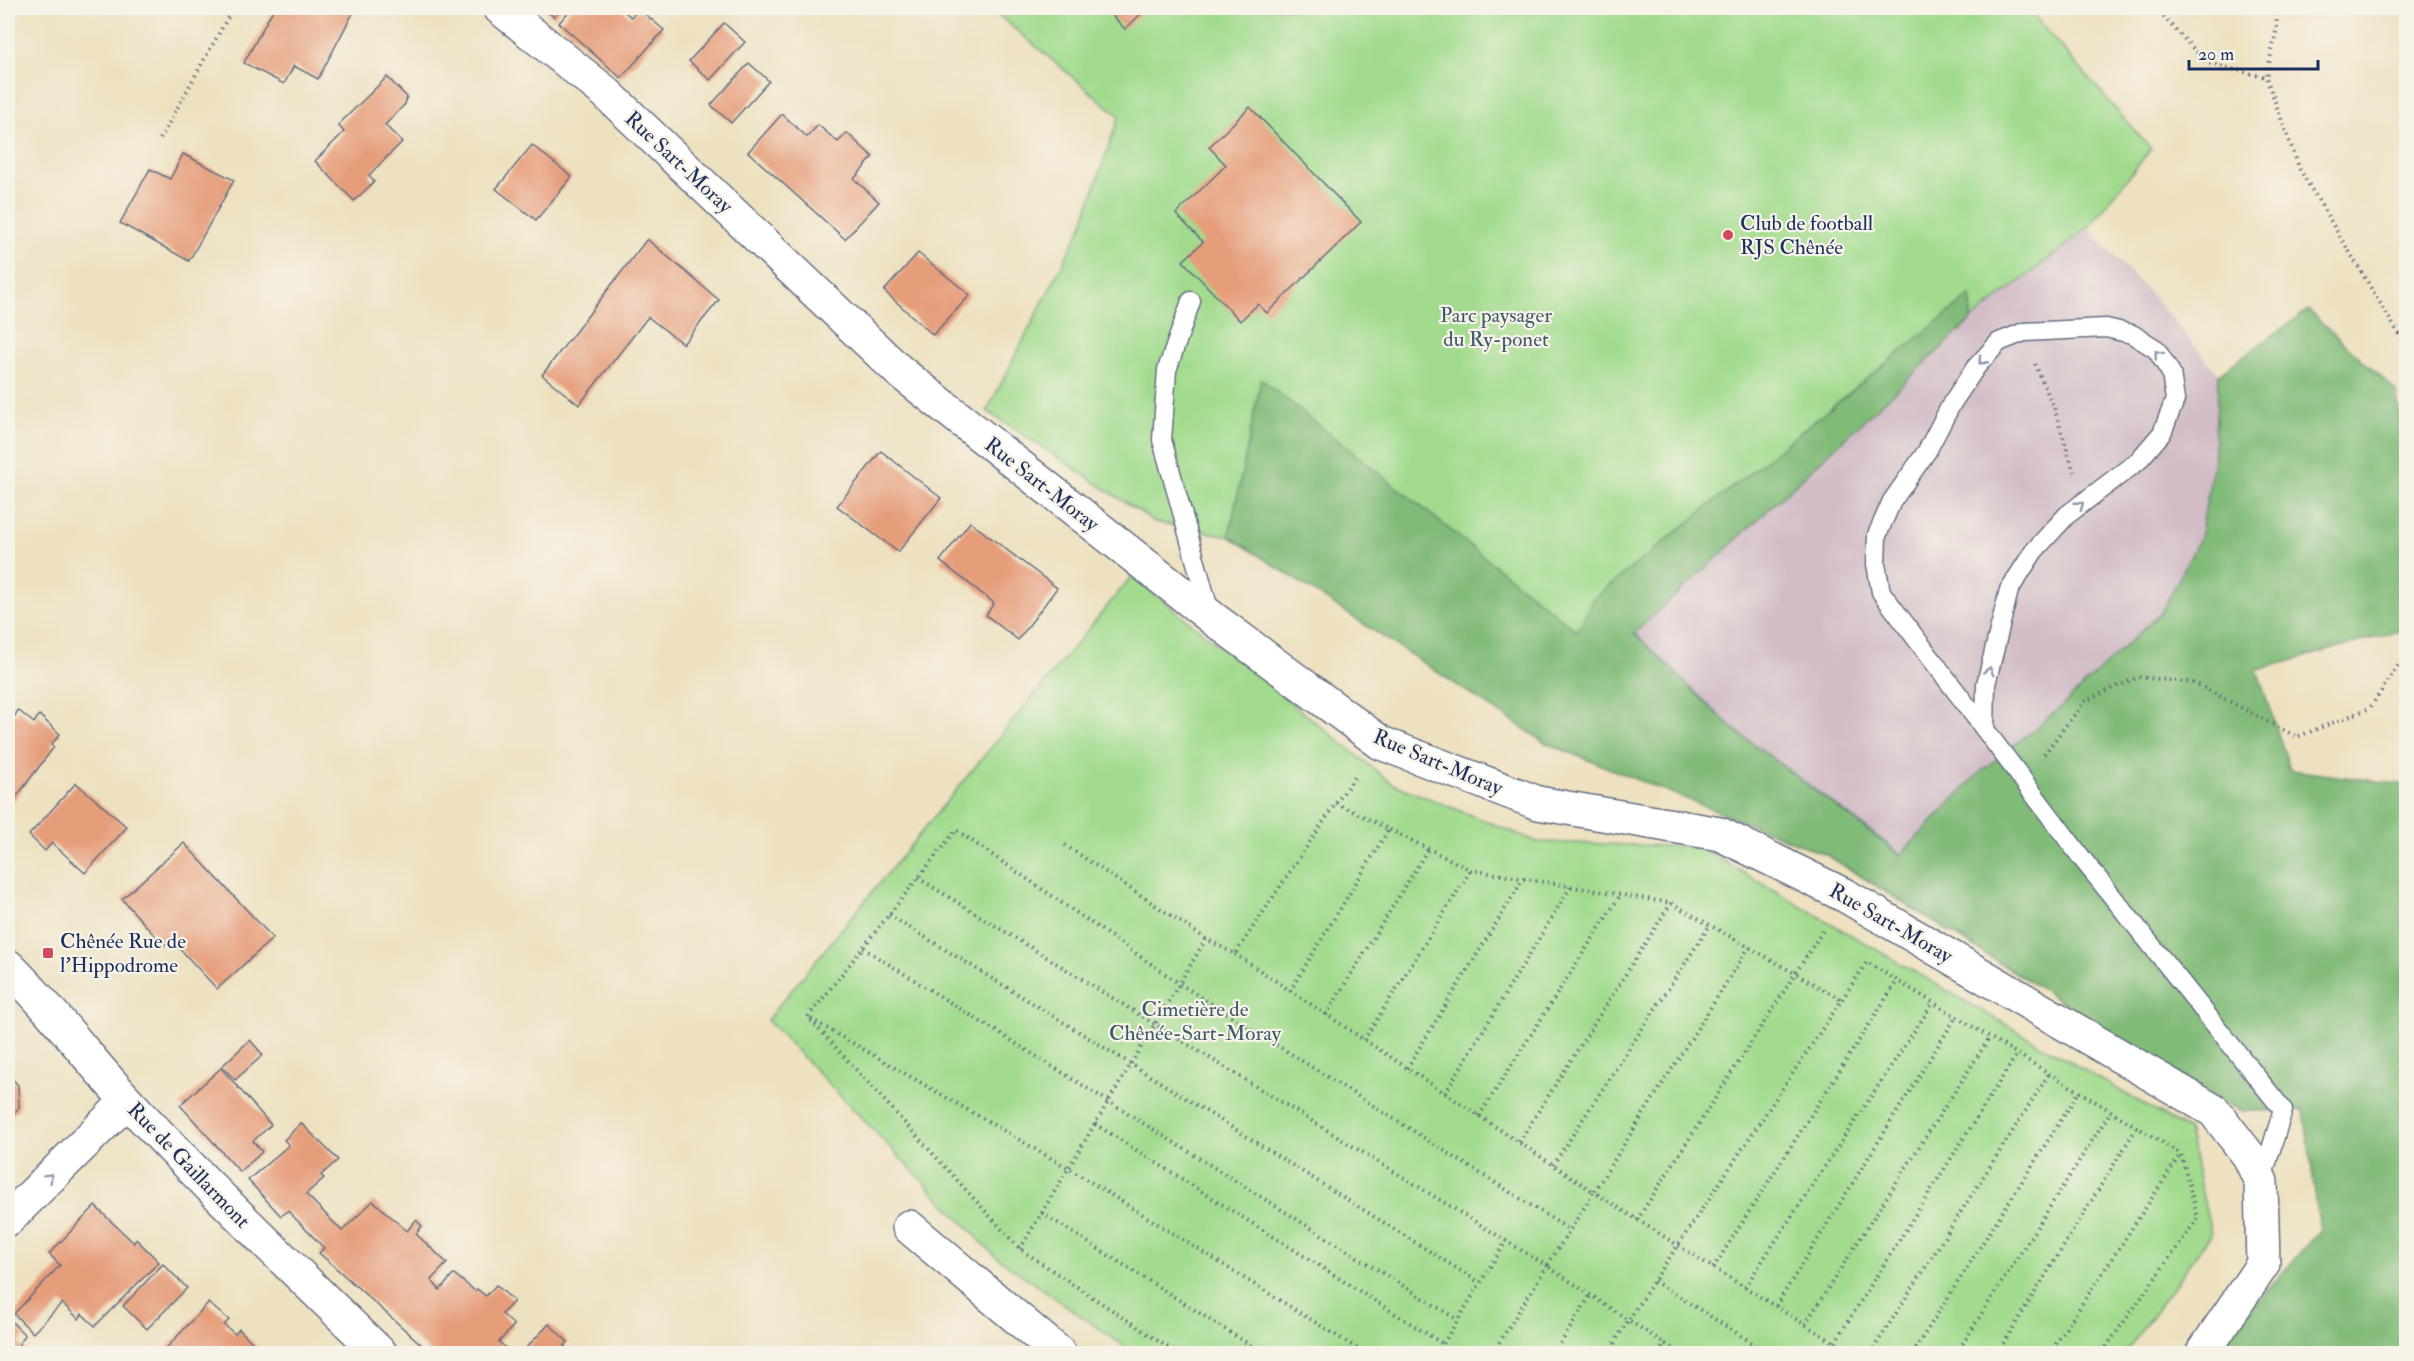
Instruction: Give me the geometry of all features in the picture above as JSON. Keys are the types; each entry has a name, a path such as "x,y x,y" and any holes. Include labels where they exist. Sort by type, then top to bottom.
{"street":[{"name":"Rue Sart-Moray","path":"501,8 605,92 899,371 1211,617 1381,742 1538,804 1720,834 1846,896 2214,1111 2249,1156 2261,1182 2263,1264 2209,1351"},
{"name":"Rue de Gaillarmont","path":"8,966 33,991 127,1101 241,1220 381,1353"},
{"path":"8,1219 127,1101"},
{"path":"909,1227 1060,1353"}],"lane":[{"path":"1191,301 1167,370 1162,440 1211,617"},
{"path":"1985,729 1986,684 2009,590 2034,551 2067,515 2138,461 2162,433 2175,400 2171,373 2156,349 2132,334 2106,328 2024,332 1999,342 1976,367 1952,404 1927,451 1892,501 1877,535 1875,564 1881,592 2084,861 2283,1110 2261,1182"}],"path":[{"path":"160,139 233,8"},
{"path":"2155,8 2207,63 2266,77"},
{"path":"2276,8 2277,28 2266,77 2300,170 2406,346"},
{"path":"2032,359 2054,408 2084,502"},
{"path":"2023,780 2085,701 2138,677 2195,683 2297,736 2370,708 2406,654"},
{"path":"1235,954 1336,803 1381,742"},
{"path":"1336,803 1471,870 1671,903 1842,1000"},
{"path":"1290,991 1389,829"},
{"path":"808,1017 956,830 1180,984 1570,1230"},
{"path":"1065,845 1206,939 1235,954 1593,1192 1853,1353"},
{"path":"1326,1015 1428,849"},
{"path":"1364,1040 1471,870"},
{"path":"918,878 1547,1266 1681,1353"},
{"path":"1407,1068 1524,879"},
{"path":"1444,1093 1571,886"},
{"path":"1479,1116 1621,894"},
{"path":"1637,1220 1846,896"},
{"path":"1519,1142 1671,903"},
{"path":"889,915 1480,1283"},
{"path":"1553,1165 1710,925"},
{"path":"1020,1249 1206,939"},
{"path":"1492,1353 1749,947"},
{"path":"863,948 1458,1320"},
{"path":"1608,1353 1867,962 2181,1154 2199,1218 2101,1353"},
{"path":"1713,1268 1897,981"},
{"path":"1745,1287 1933,1002"},
{"path":"808,1017 1068,1168 1366,1353"},
{"path":"808,1017 1020,1249 1178,1353"},
{"path":"1776,1306 1956,1017"},
{"path":"1805,1324 1990,1037"},
{"path":"1835,1342 2017,1054"},
{"path":"1870,1353 2049,1074"},
{"path":"1912,1353 2079,1092"},
{"path":"1956,1353 2111,1111"},
{"path":"1095,1124 1443,1344"},
{"path":"1997,1353 2137,1127"},
{"path":"2049,1353 2181,1154"},
{"path":"1042,1213 1264,1353"},
{"path":"1437,1353 1506,1241"},
{"path":"1654,1281 1770,1353"},
{"path":"1554,1353 1591,1294"},
{"path":"2393,1353 2406,1341"},
{"path":"1659,1353 1665,1343"}],"shaded area":[{"path":"2088,228 2161,306 2219,374 2213,465 2200,538 2162,611 2059,709 1978,774 1900,855 1731,727 1633,633 1705,569 1971,320"}],"green space":[{"name":"Parc paysager du Ry-ponet","path":"990,8 2027,8 2151,149 2088,228 1971,320 1634,633 1731,727 2244,1111 2228,1105 1827,855 1546,743 1229,536 1155,522 987,411 1081,228 1119,116"},
{"path":"1971,295 1971,320 1634,633 1731,727 1900,855 1978,774 2059,709 2162,611 2200,538 2213,465 2219,374 2308,310 2396,391 2406,455 2406,629 2257,670 2290,770 2406,785 2406,1353 2215,1353 2235,1326 2320,1231 2304,1110 2244,1111 2228,1105 1827,855 1546,743 1229,536 1261,379 1577,631 1594,598"},
{"name":"Cimetière de Chênée-Sart-Moray","path":"1132,576 1393,784 1538,842 1699,847 2188,1130 2211,1234 2125,1353 1134,1353 995,1256 767,1020"}],"building":[{"path":"274,8 355,9 318,79 294,66 284,84 244,63"},
{"path":"543,8 562,8 554,17"},
{"path":"572,8 620,8 631,17 639,9 664,30 621,78 559,23"},
{"path":"1105,8 1135,8 1141,14 1125,29"},
{"path":"724,23 745,42 710,80 689,61"},
{"path":"749,63 769,81 731,123 711,105"},
{"path":"387,77 407,97 405,104 385,125 402,142 369,175 374,182 354,201 315,161 344,132 338,125"},
{"path":"1250,107 1361,222 1267,313 1258,304 1240,321 1183,261 1203,242 1176,214 1226,165 1209,147"},
{"path":"782,114 807,137 818,125 838,142 847,133 873,157 854,179 879,202 845,239 748,152"},
{"path":"532,145 572,177 536,220 496,189"},
{"path":"183,154 234,180 189,261 120,223 150,169 170,179"},
{"path":"647,239 719,300 683,344 648,317 579,405 542,375"},
{"path":"918,253 970,295 933,335 884,291"},
{"path":"881,451 941,498 898,552 837,506"},
{"path":"970,522 1057,588 1018,640 986,615 994,603 940,561"},
{"path":"18,710 34,723 39,715 60,734 51,745 54,747 8,808 8,711 15,716"},
{"path":"76,783 127,827 85,873 52,843 45,851 29,835"},
{"path":"184,843 273,938 217,989 171,939 164,946 122,899"},
{"path":"250,1040 263,1055 235,1080 222,1066"},
{"path":"221,1068 271,1125 253,1141 262,1152 240,1172 180,1105"},
{"path":"8,1074 18,1085 19,1108 8,1119"},
{"path":"301,1123 338,1160 321,1175 324,1178 306,1194 342,1231 373,1201 407,1231 416,1220 422,1226 416,1234 447,1263 431,1280 440,1290 454,1274 475,1291 477,1289 486,1296 496,1285 514,1301 502,1314 514,1325 499,1342 512,1353 431,1353 319,1253 324,1248 288,1211 281,1216 248,1180 289,1145 284,1140"},
{"path":"95,1206 134,1243 136,1239 159,1262 95,1326 82,1314 79,1319 62,1303 33,1333 14,1314 60,1265 49,1254"},
{"path":"163,1264 187,1288 147,1329 123,1306"},
{"path":"208,1303 229,1320 224,1325 235,1334 239,1329 258,1348 253,1353 162,1353"},
{"path":"8,1318 25,1335 19,1344 30,1353 8,1353"},
{"path":"549,1324 568,1342 559,1353 521,1353"}],"place":[{"name":"Club de football RJS Chênée","path":"1728,235"},
{"name":"Chênée Rue de l'Hippodrome","path":"48,953"}]}
